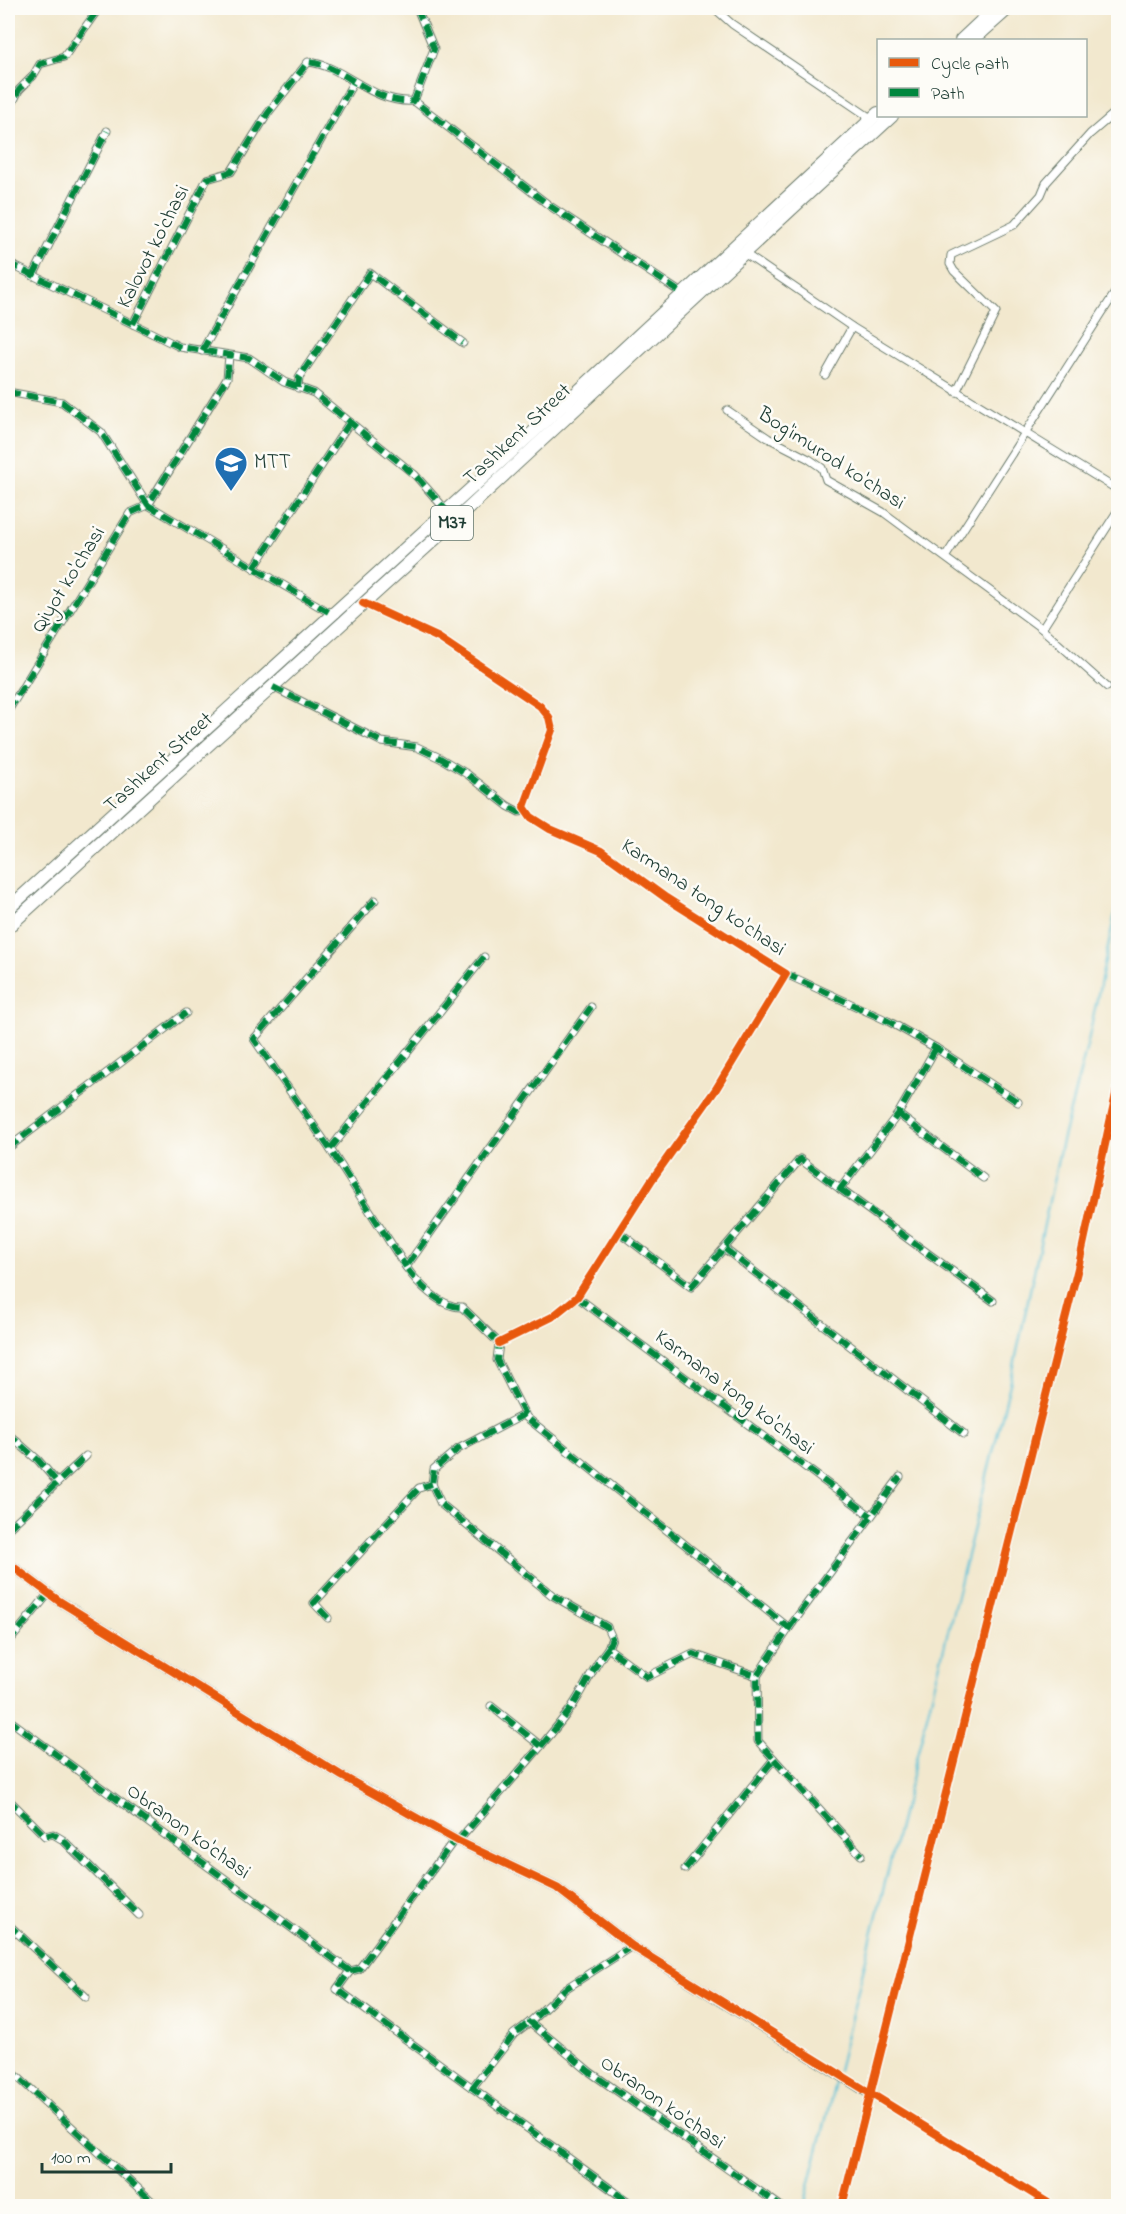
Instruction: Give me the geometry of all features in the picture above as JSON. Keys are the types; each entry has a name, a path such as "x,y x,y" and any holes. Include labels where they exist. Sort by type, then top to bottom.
{"highway":[{"path":"962,39 995,8"},
{"path":"974,39 1009,8"},
{"name":"Tashkent Street","path":"8,909 875,116"},
{"name":"Tashkent Street","path":"8,927 273,687 891,117"}],"street":[{"path":"8,112 19,90 33,76 40,64 64,57 99,8"},
{"path":"414,101 434,49 417,8"},
{"path":"714,8 732,24 875,116"},
{"name":"Kalovot ko'chasi","path":"133,324 207,179 231,172 268,113 308,62 318,63 354,83 399,102 414,101 550,206 683,294"},
{"path":"202,351 354,83"},
{"path":"956,392 996,312 954,271 950,264 951,255 1014,225 1041,195 1046,183 1090,135 1119,110"},
{"path":"33,276 107,131"},
{"path":"744,253 852,327 1119,490"},
{"name":"Kalovot ko'chasi","path":"8,263 180,346 249,358 298,388 314,393 416,476 446,510"},
{"path":"298,388 300,378 370,273 463,343"},
{"path":"946,556 1119,288"},
{"path":"825,375 852,327"},
{"path":"148,505 227,378 229,356"},
{"path":"8,392 62,402 101,432 148,505 332,614"},
{"name":"Bog'imurod ko'chasi","path":"727,410 768,438 809,459 822,468 826,480 883,512 946,556 1042,629 1107,687"},
{"path":"254,568 350,422"},
{"name":"Qiyot ko'chasi","path":"8,711 130,513 148,505"},
{"path":"1042,629 1119,510"},
{"path":"363,603 439,638 540,706 549,717 552,730 524,807 527,811"},
{"name":"Karmana tong ko'chasi","path":"273,687 382,742 424,751 467,774 508,806 519,812 527,811 531,817 550,829 601,851 666,898 786,974 888,1022 936,1048 1018,1102"},
{"path":"375,900 254,1039 330,1149 413,1277 441,1300 454,1307 462,1307 499,1343 497,1360 525,1414 789,1629"},
{"path":"330,1149 484,957"},
{"name":"Karmana tong ko'chasi","path":"499,1343 552,1317 577,1297 651,1181 728,1071 786,974"},
{"path":"406,1267 591,1007"},
{"path":"8,1148 186,1013"},
{"path":"840,1189 898,1114 936,1048"},
{"path":"842,2206 872,2095 1079,1264 1119,1085"},
{"path":"898,1114 983,1178"},
{"path":"619,1232 691,1287 800,1159 993,1301"},
{"path":"725,1248 964,1434"},
{"name":"Karmana tong ko'chasi","path":"577,1297 871,1516"},
{"path":"525,1414 458,1449 434,1469 432,1484 441,1504 552,1595 607,1627 612,1638 571,1708 541,1746 456,1840 358,1969 350,1971 337,1989 634,2206"},
{"path":"8,1434 39,1460 57,1482"},
{"path":"8,1529 86,1456"},
{"path":"861,1855 758,1742 756,1676 900,1477"},
{"path":"328,1618 314,1603 419,1488 432,1484"},
{"path":"8,1563 49,1593 342,1776 456,1840 557,1888 632,1946 1053,2206"},
{"path":"8,1643 49,1593"},
{"path":"608,1648 647,1677 693,1654 756,1676"},
{"path":"491,1706 541,1746"},
{"name":"Obranon ko'chasi","path":"8,1719 350,1971"},
{"path":"685,1869 774,1759"},
{"path":"8,1799 45,1836 53,1834 63,1840 139,1915"},
{"path":"8,1924 86,1997"},
{"path":"472,2088 514,2034 565,1989 632,1946"},
{"name":"Obranon ko'chasi","path":"530,2022 590,2072 779,2205"},
{"path":"8,2068 157,2206"}],"waterway":[{"path":"838,2070 1011,1380 1061,1145 1087,1046 1118,900"},
{"path":"804,2206 837,2075"}],"marked path":[{"path":"8,112 19,90 33,76 40,64 64,57 99,8"},
{"path":"417,8 434,49 414,101 550,206 683,294"},
{"path":"133,324 207,179 231,172 268,113 308,62 334,70 384,97 414,101"},
{"path":"202,351 353,83"},
{"path":"33,276 107,131"},
{"path":"8,263 180,347 249,358 284,382 314,393 415,475 446,510"},
{"path":"298,388 299,378 370,273 463,343"},
{"path":"8,392 62,402 101,432 148,505 227,378 229,356"},
{"path":"254,568 350,422"},
{"path":"8,711 130,513 148,505 332,614"},
{"path":"273,687 382,742 417,747 440,758 467,774 508,806 519,812 527,811"},
{"path":"375,900 254,1039 330,1149 406,1267"},
{"path":"330,1149 484,957"},
{"path":"786,974 888,1021 936,1048 1018,1102"},
{"path":"499,1343 462,1307 446,1303 430,1293 406,1267 591,1007"},
{"path":"8,1148 186,1013"},
{"path":"619,1232 691,1287 800,1159 840,1189 898,1114 936,1048"},
{"path":"898,1114 983,1178"},
{"path":"840,1189 993,1301"},
{"path":"725,1249 964,1434"},
{"path":"577,1297 871,1516"},
{"path":"458,1841 556,1728 579,1696 608,1648 647,1677 693,1654 757,1676 789,1628 526,1417 497,1360 499,1343"},
{"path":"525,1414 458,1449 434,1469 432,1484 441,1504 552,1595 607,1627 612,1638 608,1648"},
{"path":"8,1434 38,1460 57,1482"},
{"path":"8,1529 86,1456"},
{"path":"789,1628 900,1477"},
{"path":"328,1618 314,1603 419,1488 432,1484"},
{"path":"8,1643 49,1593"},
{"path":"685,1869 774,1759 758,1741 757,1676"},
{"path":"491,1706 541,1746"},
{"path":"8,1719 350,1971 337,1989 634,2206"},
{"path":"774,1759 861,1855"},
{"path":"8,1799 45,1836 53,1834 63,1840 139,1915"},
{"path":"350,1971 359,1969 455,1839"},
{"path":"8,1924 86,1997"},
{"path":"632,1946 565,1989 530,2022 590,2072 779,2205"},
{"path":"472,2088 514,2034 530,2022"},
{"path":"8,2068 157,2206"}],"cycle path":[{"path":"363,603 439,638 540,706 549,717 552,730 524,807 531,817 550,829 601,851 666,898 786,974 716,1089 651,1181 577,1297 552,1317 499,1343"},
{"path":"842,2206 1079,1264 1118,1085"},
{"path":"8,1563 59,1601 342,1776 458,1841 557,1888 632,1946 1053,2206"}],"place":[{"name":"MTT","path":"231,492"}]}
